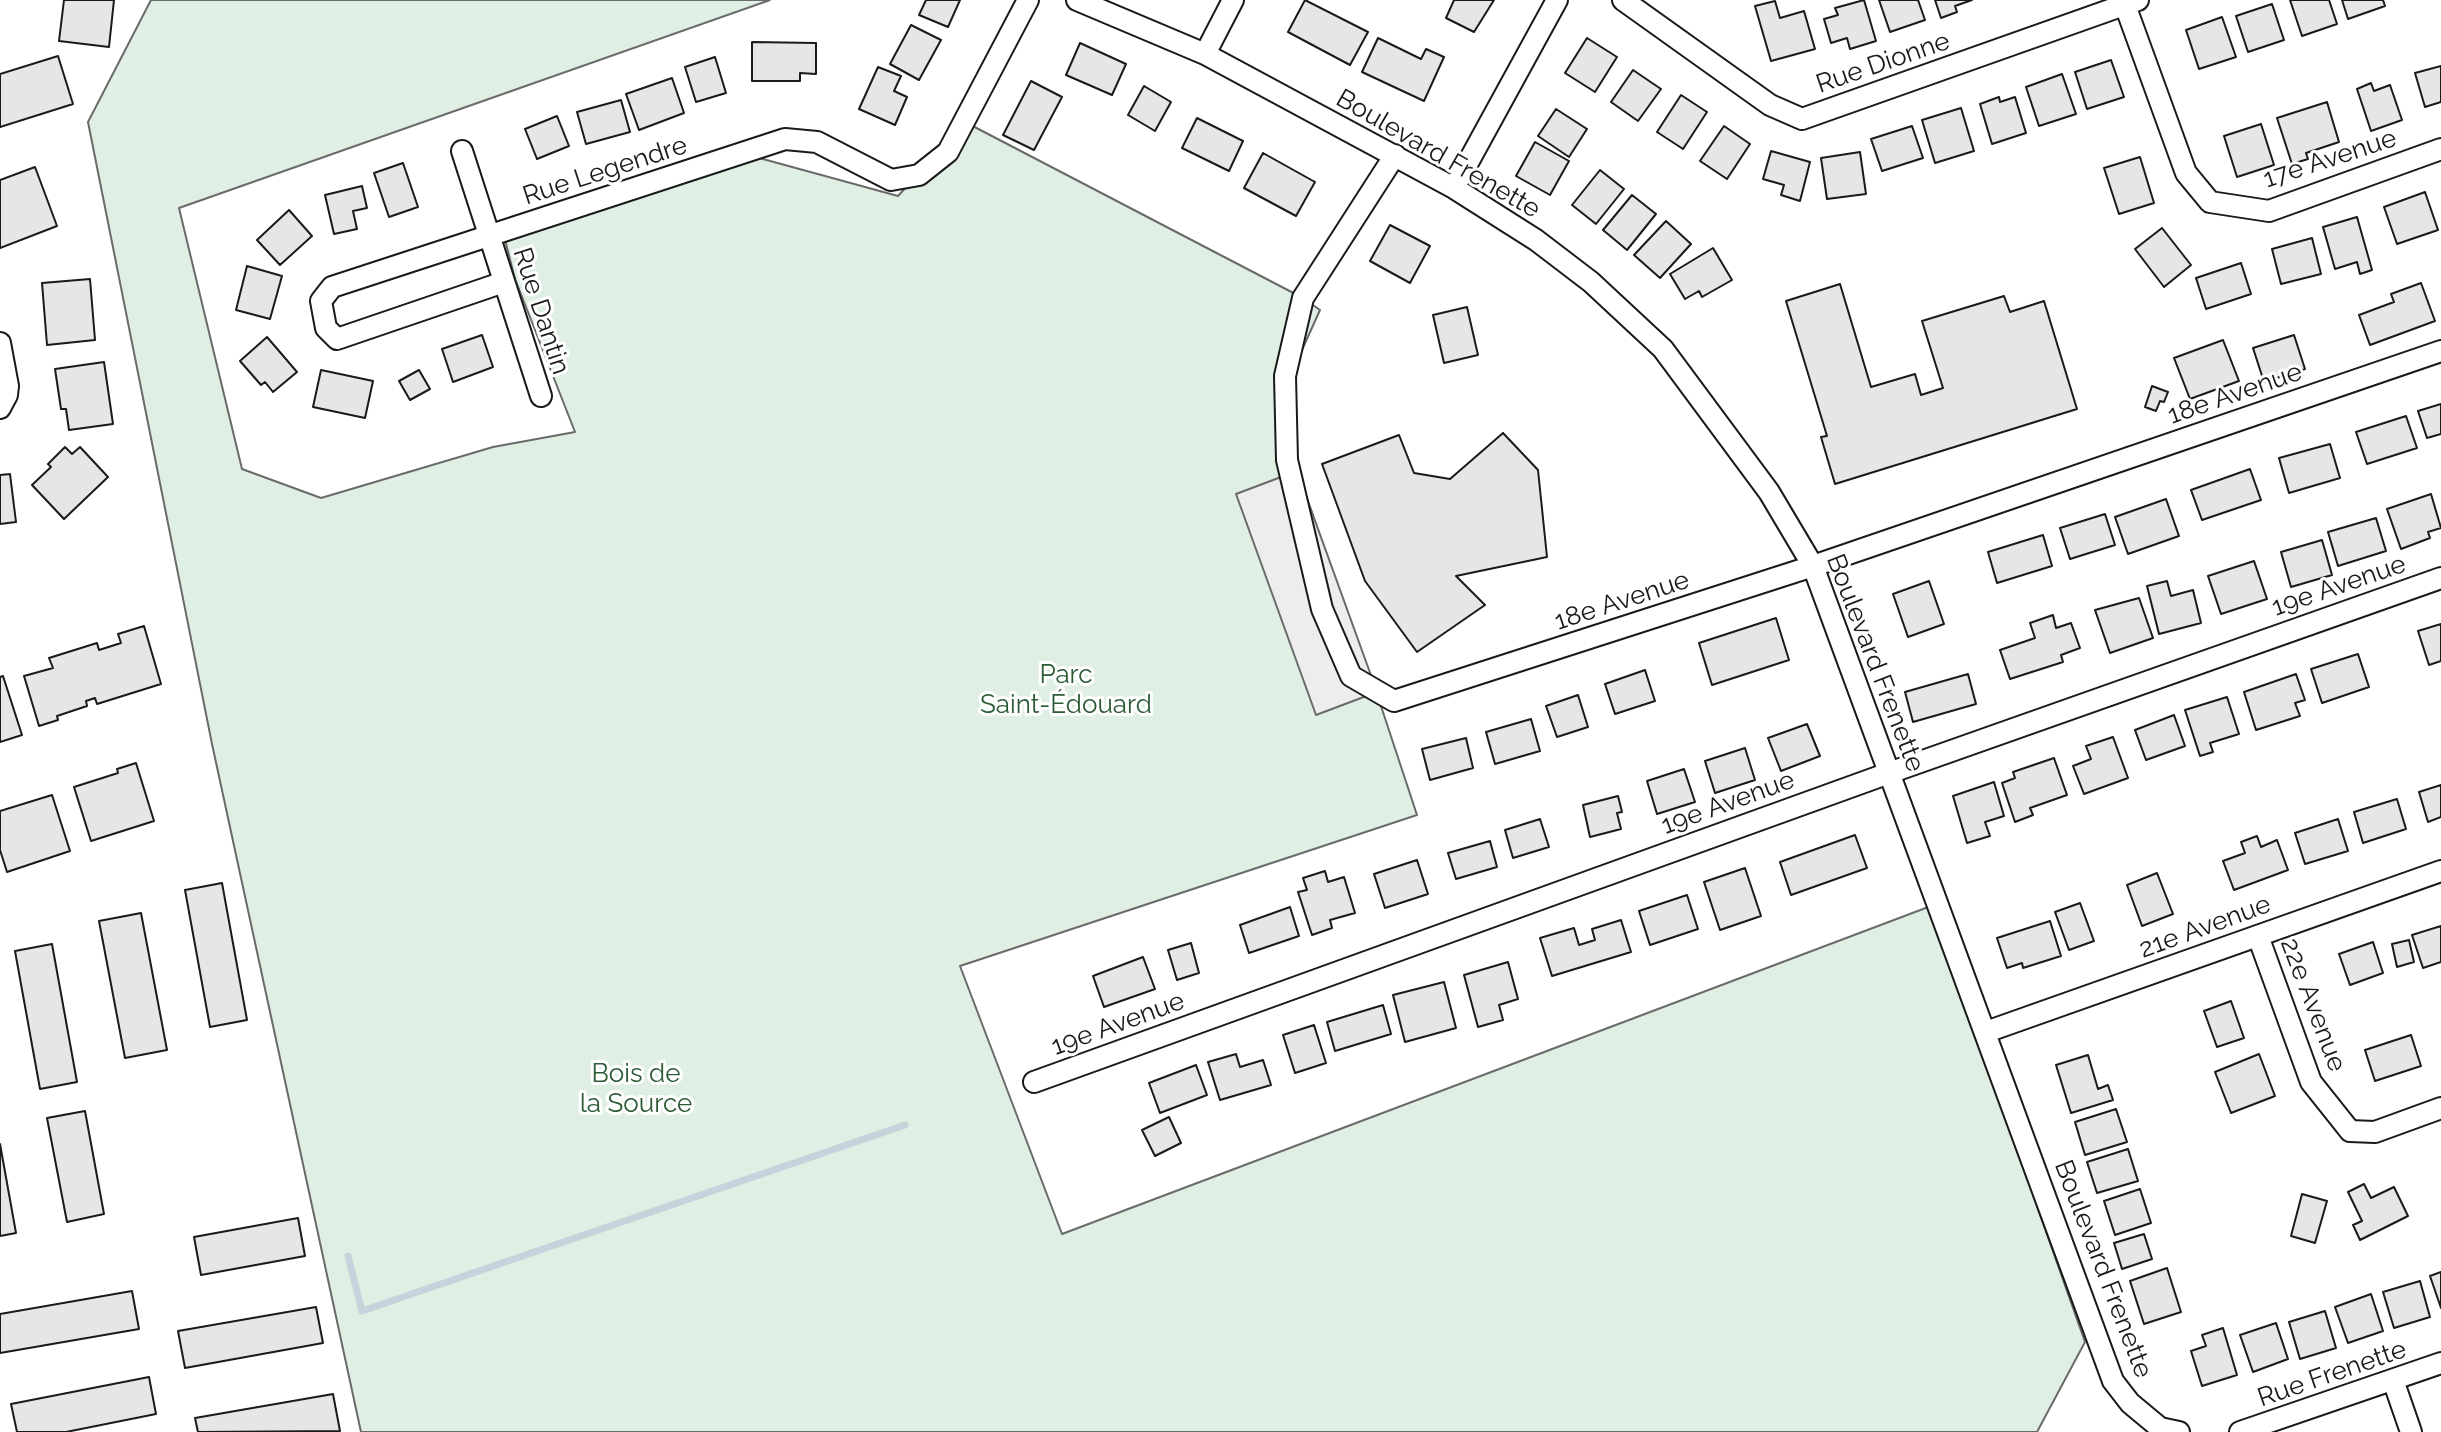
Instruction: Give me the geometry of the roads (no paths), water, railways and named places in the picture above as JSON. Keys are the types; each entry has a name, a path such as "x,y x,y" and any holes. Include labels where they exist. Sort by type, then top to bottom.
{"street":[{"name":"Rue Legendre","path":"504,282 337,339 326,328 321,301 332,287 785,139 817,142 891,180 919,175 948,152 1028,0"},
{"name":"Boulevard Frenette","path":"1077,0 1205,54 1454,188 1536,240 1591,282 1663,349 1769,492 1813,566 2113,1381 2130,1403 2166,1431"},
{"path":"1205,54 1233,0"},
{"path":"1454,188 1557,0"},
{"name":"Rue Dionne","path":"1623,0 1770,105 1802,119 2132,2"},
{"name":"17e Avenue","path":"2132,2 2186,173 2210,202 2269,211 2441,149"},
{"name":"Rue Dantin","path":"462,151 541,396"},
{"name":"18e Avenue","path":"1395,155 1303,298 1285,376 1287,460 1322,609 1351,676 1394,701 1813,566 2441,351"},
{"path":"0,343 8,386 0,408"},
{"name":"19e Avenue","path":"1034,1082 1889,773 2441,578"},
{"name":"21e Avenue","path":"1986,1032 2441,871"},
{"name":"22e Avenue","path":"2258,936 2311,1082 2350,1131 2375,1132 2441,1108"},
{"name":"Rue Frenette","path":"2240,1432 2441,1363"},
{"path":"2393,1380 2411,1432"}],"waterway":[{"path":"348,1256 362,1311 905,1125"}],"park label":[{"name":"Parc Saint-Édouard","path":"1066,690"},
{"name":"Bois de la Source","path":"636,1089"}]}
